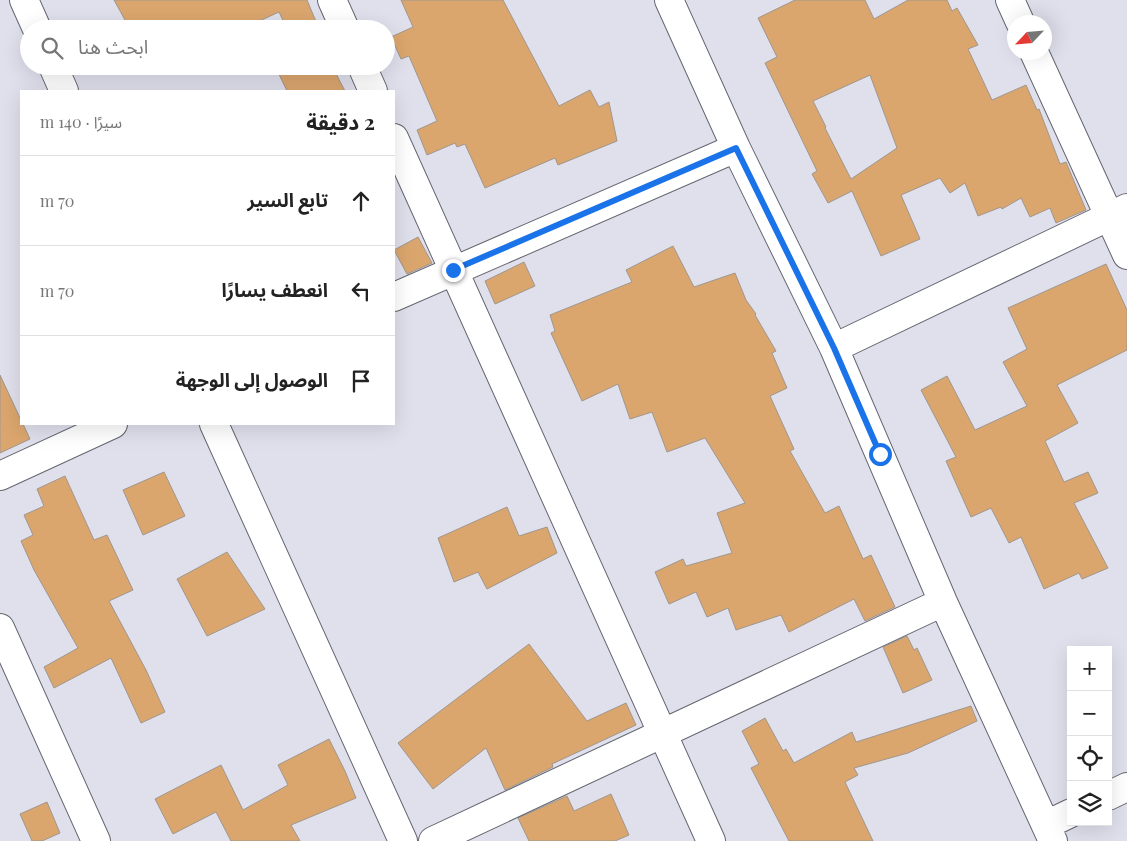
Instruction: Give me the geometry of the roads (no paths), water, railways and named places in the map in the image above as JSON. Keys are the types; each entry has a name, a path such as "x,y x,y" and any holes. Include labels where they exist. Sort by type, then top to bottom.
{"street":[{"path":"24,0 33,20"},
{"path":"332,0 341,20"},
{"path":"669,0 736,148 834,348 943,602 1049,833 1067,817"},
{"path":"1010,0 1017,15"},
{"path":"1038,60 1118,212 1127,255"},
{"path":"57,75 64,90"},
{"path":"366,75 373,90"},
{"path":"395,140 711,841"},
{"path":"395,297 736,148"},
{"path":"834,348 1118,212"},
{"path":"0,476 111,425"},
{"path":"214,425 403,841"},
{"path":"433,841 943,602"},
{"path":"0,628 96,841"},
{"path":"1112,794 1127,787"}]}
